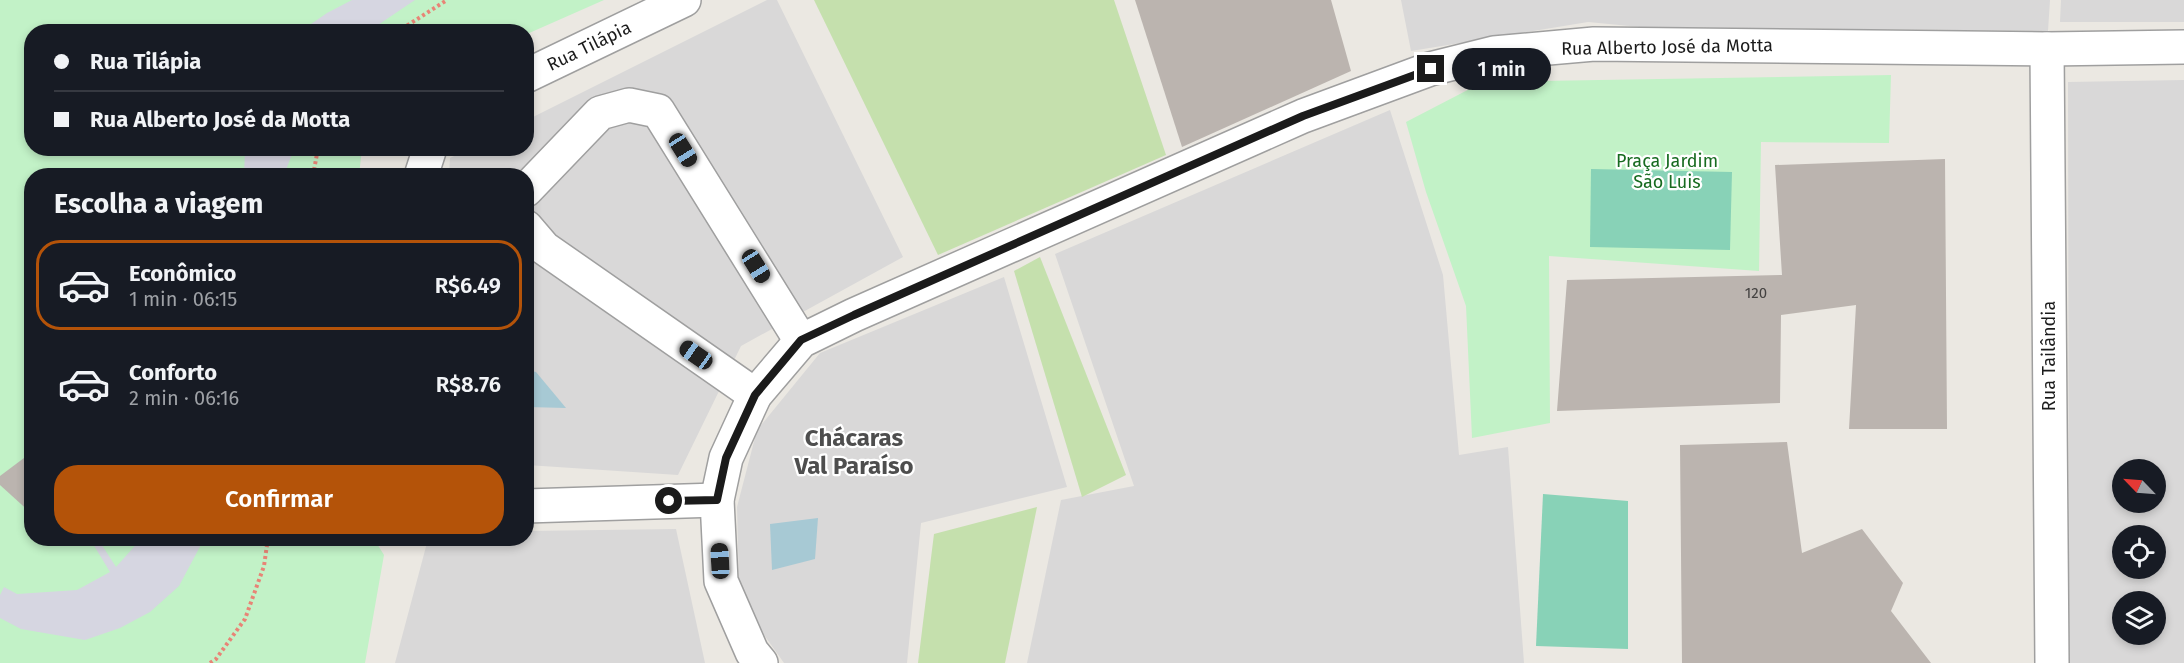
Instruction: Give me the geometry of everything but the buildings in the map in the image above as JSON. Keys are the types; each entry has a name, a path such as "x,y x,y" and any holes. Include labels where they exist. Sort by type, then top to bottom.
{"street":[{"name":"Rua Tilápia","path":"534,72 684,0"},
{"name":"Rua Alberto José da Motta","path":"761,663 752,652 721,581 717,500 726,458 755,395 801,340 1303,116 1431,69 1494,53 1594,44 2047,49 2184,47"},
{"name":"Rua Tailândia","path":"2047,49 2052,663"},
{"path":"534,182 600,113 629,105 658,111 801,340"},
{"path":"534,236 544,248 755,395"},
{"path":"534,506 717,500"}],"path":[{"path":"410,24 447,0"},
{"path":"210,663 216,659 244,619 264,566 267,546"}],"shaded area":[{"path":"352,0 415,0 379,24 311,24"},
{"path":"767,0 777,0 903,257 741,346 678,475 534,465 534,168 449,168 450,158 454,156 534,156 534,116"},
{"path":"1401,0 2050,0 2048,31 1640,27 1588,22 1411,51"},
{"path":"2061,0 2184,0 2184,22 2060,22"},
{"path":"2184,80 2184,663 2069,663 2068,82"},
{"path":"1390,110 1443,275 1459,455 1508,447 1524,663 1027,663 1061,500 1134,486 1055,254"},
{"path":"245,156 291,156 287,168 244,168"},
{"path":"1004,277 1067,487 921,523 907,663 784,663 762,632 739,586 737,507 757,430 820,353"},
{"path":"676,529 705,663 395,663 426,546 534,546 534,531"},
{"path":"94,546 102,546 116,567 135,546 200,546 179,586 150,612 120,628 85,640 21,629 0,618 0,595 4,587 17,594 77,590 110,572"}],"green space":[{"path":"0,0 604,0 534,31 534,24 24,24 24,156 361,156 360,168 24,168 24,546 378,546 384,555 365,663 0,663"},
{"path":"814,0 1114,0 1166,155 938,255"},
{"name":"Praça Jardim São Luis","path":"1891,75 1889,143 1761,142 1759,271 1549,256 1550,423 1472,438 1466,306 1426,192 1406,122 1483,82"},
{"path":"1591,169 1732,172 1730,250 1590,247"},
{"path":"1040,257 1126,475 1082,497 1014,271"},
{"path":"1543,494 1628,501 1628,649 1536,646"},
{"path":"1037,507 1005,663 918,663 934,534"}],"water":[{"path":"534,372 536,372 566,408 534,407"},
{"path":"818,518 815,559 772,570 770,524"}],"district":[{"name":"Chácaras Val Paraíso","path":"854,452"}],"route":[{"path":"669,501 717,500 726,458 755,395 801,340 1303,116 1431,69"}]}
